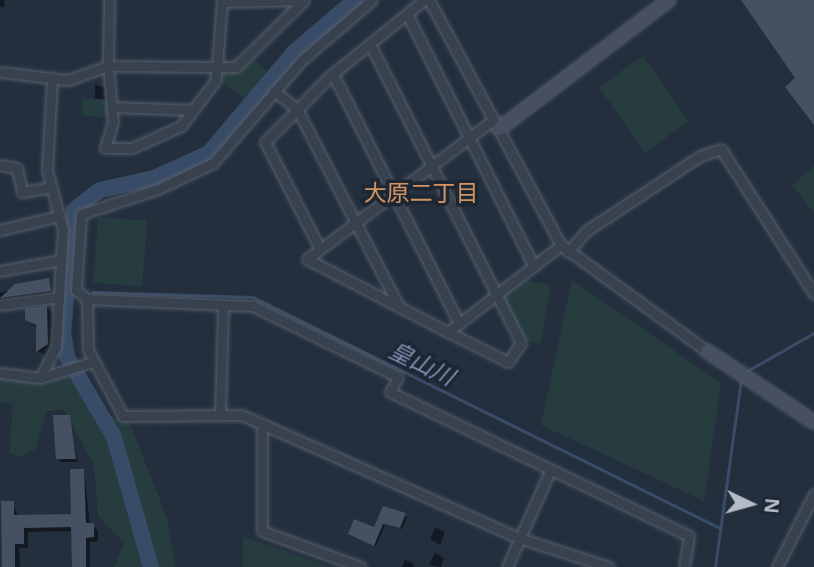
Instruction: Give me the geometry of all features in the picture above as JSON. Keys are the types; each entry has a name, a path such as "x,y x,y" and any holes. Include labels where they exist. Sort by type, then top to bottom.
{"street":[{"path":"109,0 108,66 113,107 105,148 132,148 181,126 217,67 222,1 304,0"},
{"path":"0,72 52,81 108,66 217,67 245,62 304,0"},
{"path":"372,0 275,91 213,163 158,189 81,214 76,290 87,299 253,306 398,377 390,391 550,471 689,536 684,567"},
{"path":"320,249 265,142 333,74 426,0 565,249 707,351 814,422"},
{"path":"370,44 431,164 497,294 521,343 514,362 447,332 307,259 431,164 470,136 496,124 669,0"},
{"path":"407,14 534,266"},
{"path":"333,74 459,323"},
{"path":"40,378 56,347 61,260 60,216 52,187 47,147 52,81"},
{"path":"275,91 298,109 398,305"},
{"path":"113,107 193,110"},
{"path":"447,332 534,266 565,249 586,231 700,156 721,149 814,294"},
{"path":"0,164 17,168 22,192 52,187"},
{"path":"0,230 60,216"},
{"path":"0,271 61,260"},
{"path":"0,305 59,297"},
{"path":"87,299 85,339 89,363 123,416 242,415 519,538 609,567"},
{"path":"220,415 223,305"},
{"path":"0,373 40,378 89,363"},
{"path":"262,424 262,531 362,567"},
{"path":"507,567 550,471"},
{"path":"776,567 814,494"}],"green space":[{"path":"643,56 689,122 645,153 599,87"},
{"path":"254,59 268,73 247,100 220,82 220,75 239,72"},
{"path":"83,99 110,99 110,118 81,115"},
{"path":"814,166 814,213 792,185"},
{"path":"98,217 147,220 142,286 93,283"},
{"path":"525,280 551,285 541,344 524,341 502,297"},
{"path":"572,280 721,383 704,501 541,425"},
{"path":"83,376 108,416 129,421 167,518 176,567 114,567 124,543 98,516 94,465 64,409 46,411 36,449 19,457 9,452 13,404 0,402 0,378"},
{"path":"243,536 331,567 243,567"}],"building":[{"path":"741,0 814,0 814,125 785,87 795,78"},
{"path":"49,278 51,291 0,298 15,284"},
{"path":"47,306 48,344 36,352 36,325 25,320 25,309"},
{"path":"53,415 70,415 76,459 56,459"},
{"path":"70,469 84,469 86,523 94,523 94,537 86,538 86,567 72,567 71,527 24,528 24,544 15,544 15,567 2,567 1,501 14,501 14,515 71,514"},
{"path":"383,506 406,513 400,528 383,524 374,546 348,534 354,519 374,527"}],"waterway":[{"path":"151,567 114,437 67,357 63,333 74,210 100,190 154,178 209,153 294,52 355,0"},
{"name":"皇山川","path":"93,292 253,297 720,528"},
{"path":"747,371 814,333"},
{"path":"715,567 741,379"}],"district":[{"name":"大原二丁目","path":"421,192"}]}
